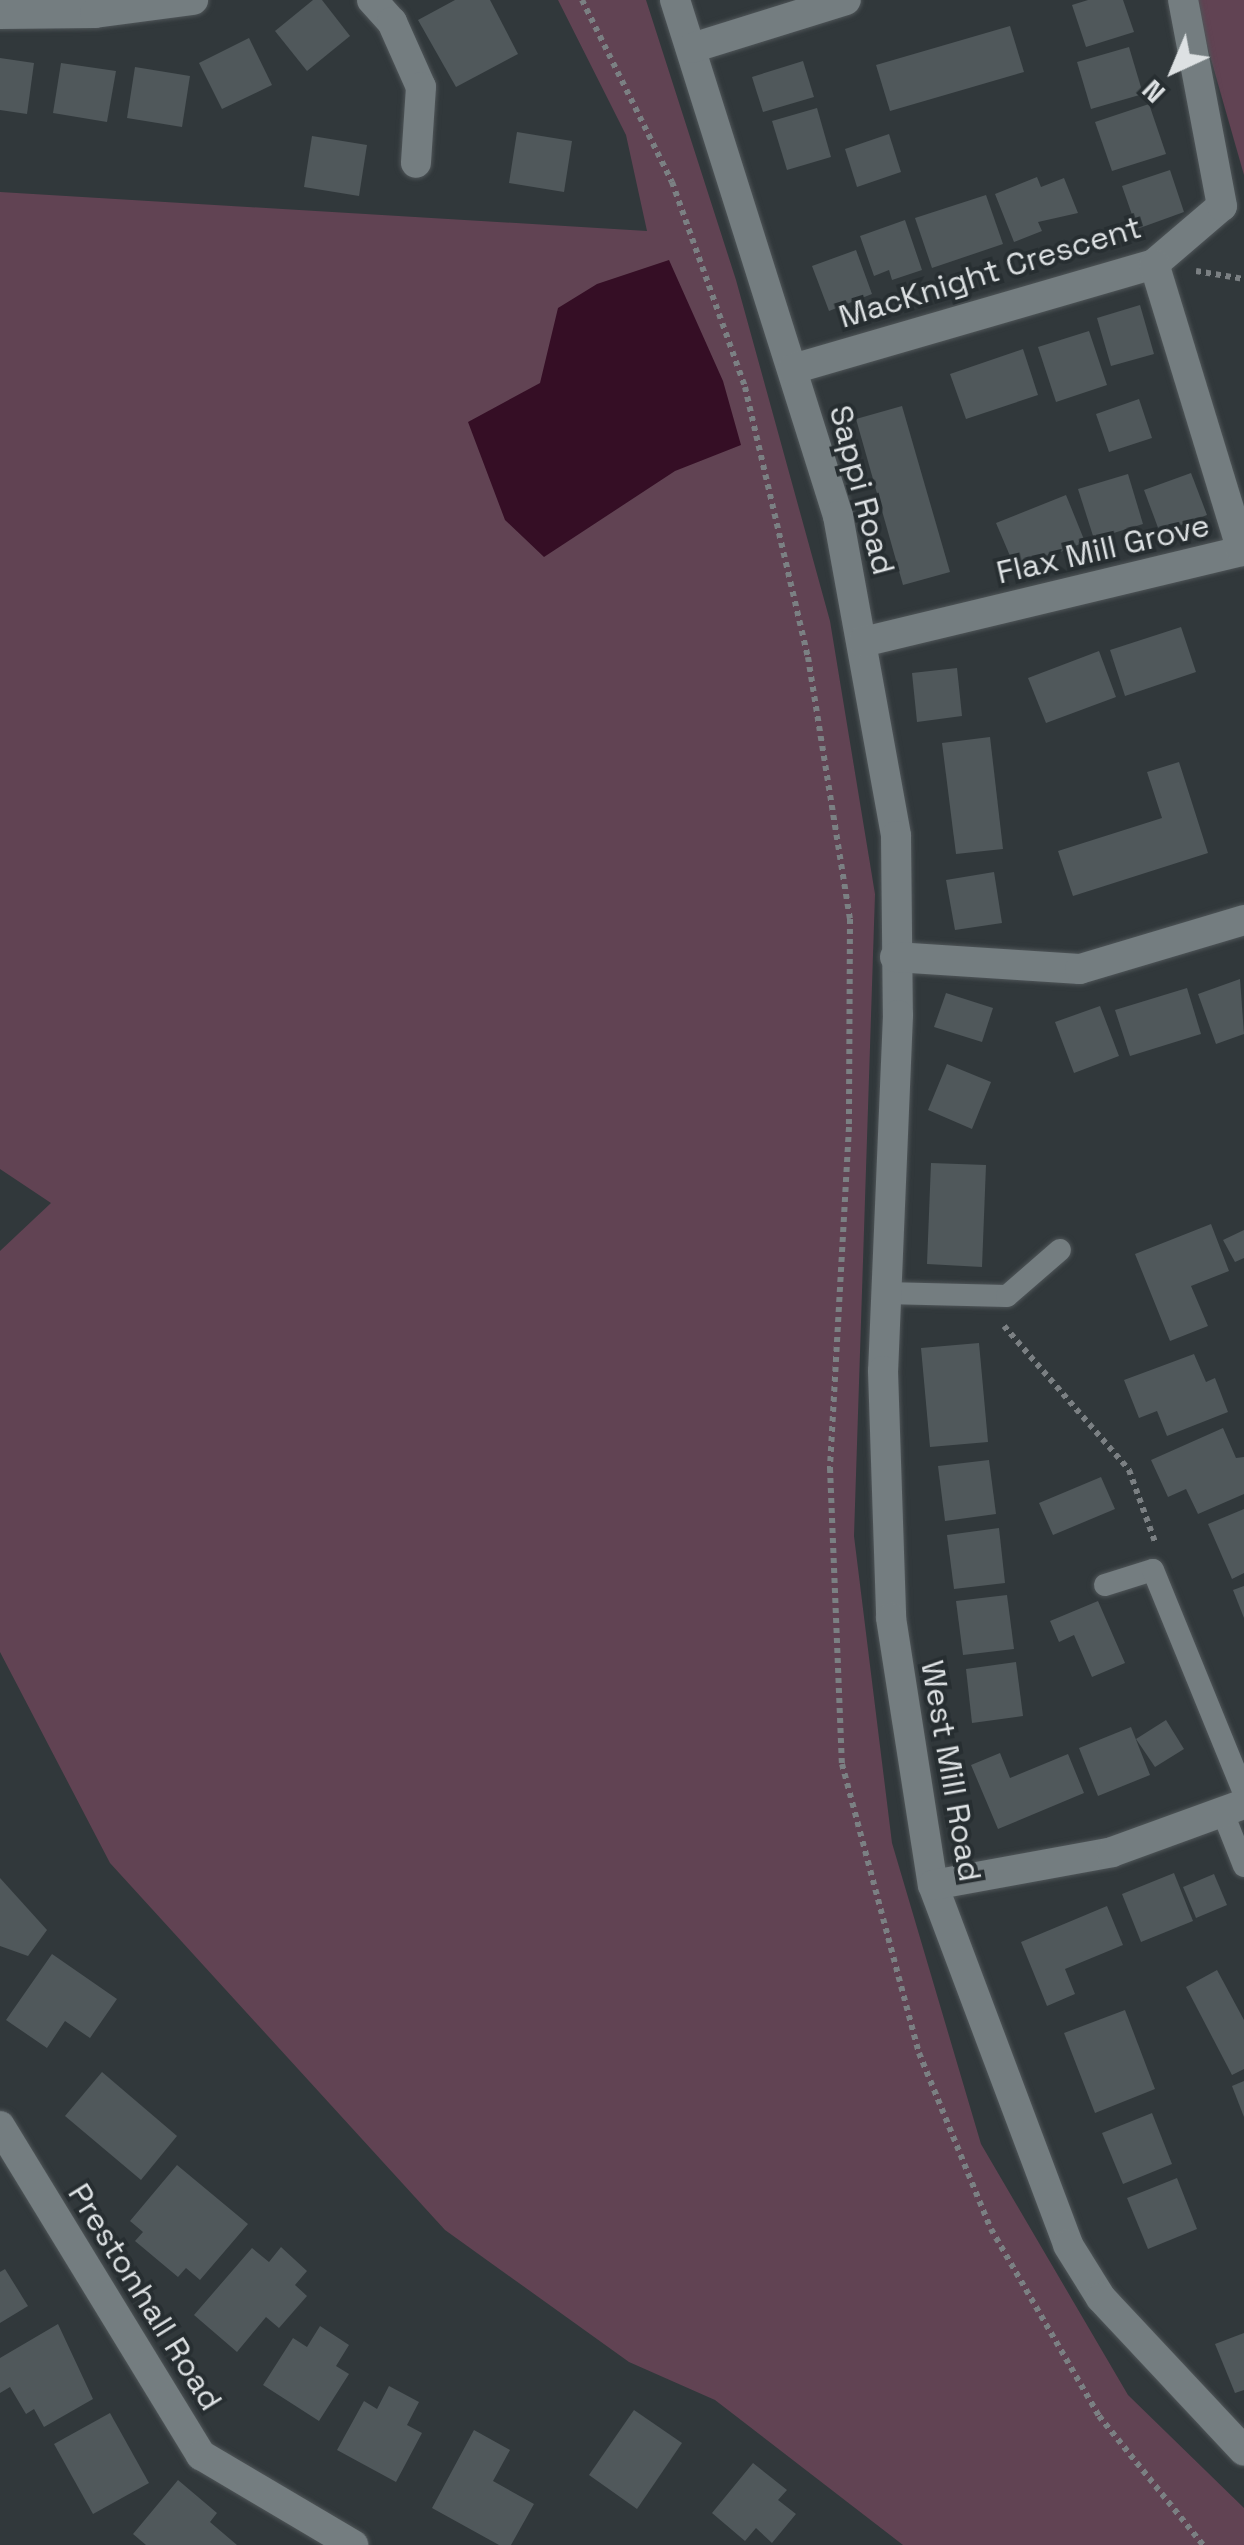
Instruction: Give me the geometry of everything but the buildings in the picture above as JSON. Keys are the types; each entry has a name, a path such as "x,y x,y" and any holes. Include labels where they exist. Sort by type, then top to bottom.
{"street":[{"path":"0,14 96,13 192,0"},
{"path":"372,0 392,22 421,87 416,163"},
{"name":"Sappi Road","path":"676,0 838,516 864,642 896,836 898,1014"},
{"path":"692,48 846,0"},
{"name":"MacKnight Crescent","path":"793,369 1154,264 1222,206 1183,0"},
{"name":"Flax Mill Grove","path":"864,642 1242,551 1154,264"},
{"path":"895,957 1080,968 1244,920"},
{"name":"West Mill Road","path":"898,1014 884,1294 891,1618 933,1885 1032,2166 1068,2245 1100,2298 1244,2451"},
{"path":"933,1885 1112,1852 1237,1803"},
{"name":"Prestonhall Road","path":"0,2126 202,2455 354,2545"}],"lane":[{"path":"884,1294 1008,1296 1060,1250"},
{"path":"1104,1585 1152,1570 1237,1803 1244,1866"}],"path":[{"path":"1002,1323 1130,1470 1159,1554 1152,1570"}],"shaded area":[{"path":"558,0 646,0 736,280 830,621 875,894 854,1536 892,1843 981,2144 1128,2395 1244,2508 1244,2545 903,2545 715,2400 629,2362 445,2230 110,1863 0,1652 0,1251 51,1203 0,1169 0,192 647,231 626,135"},
{"path":"1194,0 1244,0 1244,175"},
{"path":"669,260 723,381 741,445 675,471 544,557 505,520 468,422 540,383 558,308 597,284"}]}
